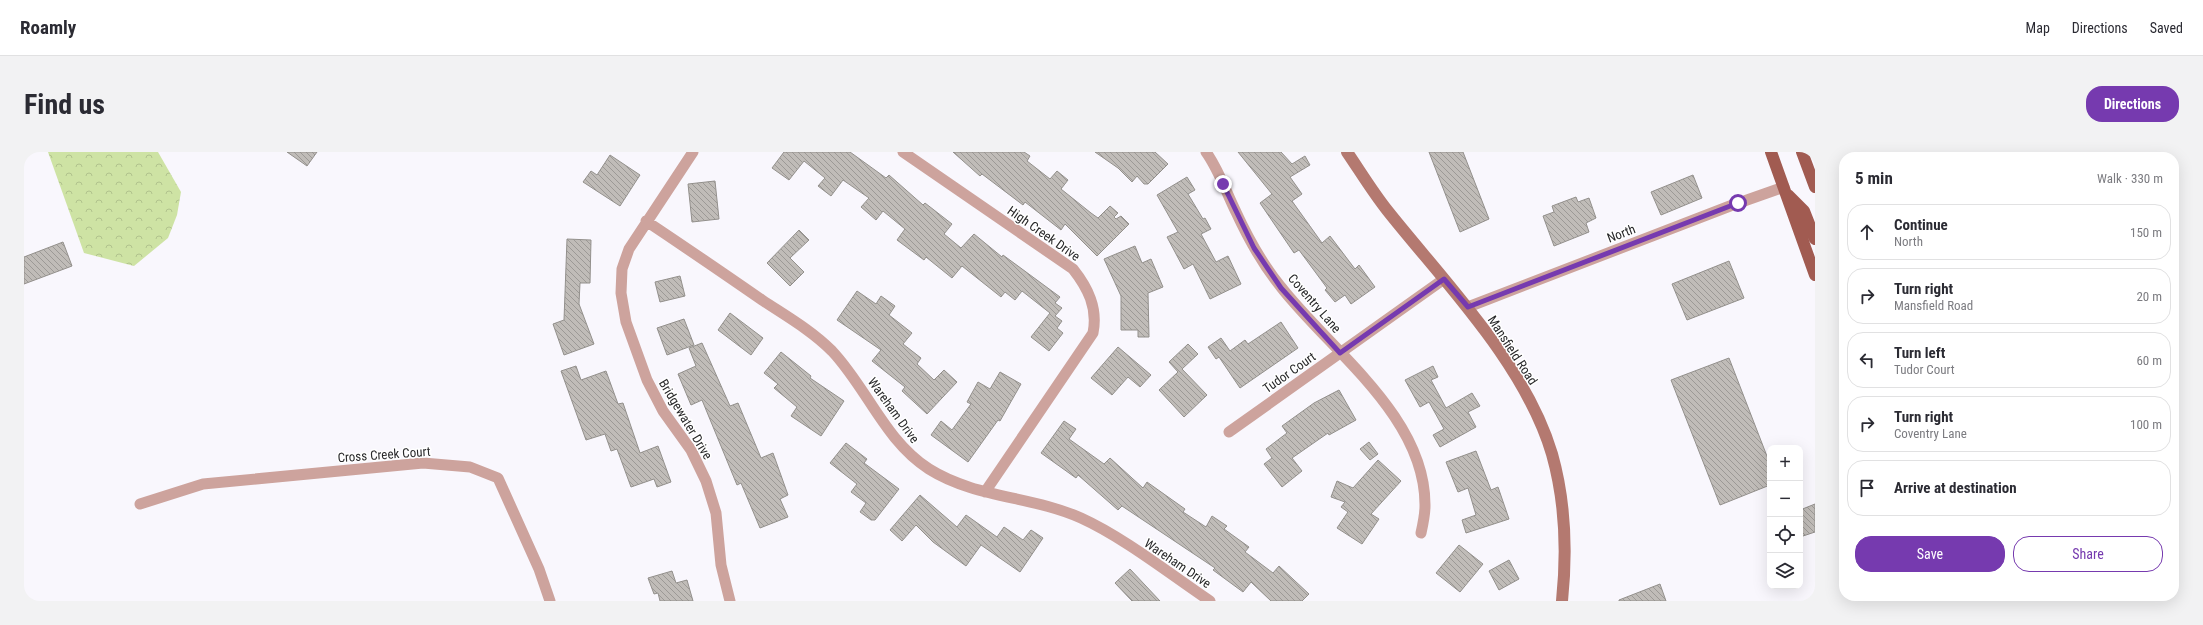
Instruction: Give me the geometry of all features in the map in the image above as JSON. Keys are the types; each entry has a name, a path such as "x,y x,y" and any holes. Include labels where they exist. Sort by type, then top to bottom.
{"main road":[{"path":"1771,152 1815,275"},
{"path":"1802,152 1815,187"},
{"path":"1785,190 1804,211 1815,239"}],"street":[{"name":"Bridgewater Drive","path":"692,152 629,249 622,269 621,293 626,322 647,380 663,411 691,450 706,481 716,514 721,565 730,601"},
{"name":"High Creek Drive","path":"903,152 1073,269 1082,281 1094,307 1095,320 1093,332 984,492"},
{"name":"Coventry Lane","path":"1206,152 1236,214 1263,261 1281,288 1383,401 1401,427 1414,452 1423,482 1425,500 1421,533"},
{"name":"Mansfield Road","path":"1348,152 1386,208 1468,307 1515,375 1540,424 1552,454 1564,533 1562,601"},
{"name":"North","path":"1468,307 1730,206 1785,190"},
{"name":"Wareham Drive","path":"646,221 803,326 832,351 855,380 890,432 909,455 930,470 959,484 984,492 1043,505 1081,518 1115,538 1210,601"},
{"name":"Tudor Court","path":"1229,432 1444,279"},
{"name":"Cross Creek Court","path":"140,504 203,484 423,463 470,467 498,478 540,569 550,601"}],"green space":[{"path":"48,152 158,152 181,192 177,215 168,238 134,266 84,253"}],"building":[{"path":"287,152 317,152 307,166"},
{"path":"784,152 850,152 886,178 889,175 923,205 925,203 952,224 944,234 961,248 974,234 1002,257 1003,255 1060,297 1055,303 1062,308 1055,316 1062,321 1057,328 1063,333 1049,351 1031,337 1050,313 1022,291 1015,300 1005,292 1001,297 962,266 952,278 926,257 924,260 897,240 905,229 883,211 876,220 861,207 869,198 843,180 831,196 818,186 825,178 804,161 789,180 772,168"},
{"path":"953,152 1024,152 1030,156 1027,161 1050,179 1057,171 1068,180 1061,189 1098,218 1110,206 1118,213 1114,217 1116,219 1121,216 1129,224 1097,256 1065,224 1061,230 1025,202 1023,205 982,174 980,176"},
{"path":"1095,152 1155,152 1168,164 1148,184 1144,184 1137,176 1132,182 1118,168"},
{"path":"1238,152 1281,152 1292,164 1305,156 1310,165 1290,177 1302,194 1292,201 1322,243 1330,236 1355,269 1359,265 1375,287 1351,304 1345,295 1335,302 1325,290 1327,288 1299,250 1294,253 1260,203 1272,194"},
{"path":"1429,152 1463,152 1489,219 1460,232"},
{"path":"610,155 640,175 620,206 583,182 591,171 597,175"},
{"path":"1693,175 1702,198 1661,215 1651,192"},
{"path":"1187,177 1195,190 1188,194 1211,229 1201,234 1216,262 1228,256 1241,284 1210,299 1193,264 1184,269 1167,237 1178,232 1157,195"},
{"path":"715,181 719,219 692,222 688,184"},
{"path":"1576,197 1578,202 1589,198 1596,218 1586,223 1589,232 1554,246 1543,216 1554,212 1552,206"},
{"path":"799,230 809,240 790,258 804,272 790,286 767,263"},
{"path":"567,239 591,240 590,283 580,283 579,304 594,344 564,355 553,324 564,320"},
{"path":"63,242 72,266 24,284 24,257"},
{"path":"1135,246 1142,263 1151,259 1163,287 1148,293 1149,337 1138,337 1138,330 1121,330 1121,296 1104,259"},
{"path":"1729,261 1744,298 1687,320 1672,284"},
{"path":"680,276 685,296 660,302 655,282"},
{"path":"857,291 876,304 881,296 895,306 889,315 912,333 903,344 921,358 917,364 934,380 944,370 957,382 927,414 902,391 905,387 872,361 881,350 837,320"},
{"path":"730,313 763,338 751,355 718,330"},
{"path":"684,319 694,345 667,355 657,328"},
{"path":"1281,322 1298,348 1240,388 1219,357 1216,359 1208,347 1221,338 1230,351 1245,340 1248,344"},
{"path":"702,343 730,406 738,403 761,458 773,453 788,495 780,499 788,517 760,528 741,483 737,485 702,400 691,405 678,374 696,366 689,348"},
{"path":"1188,344 1198,354 1182,369 1207,395 1184,417 1159,390 1178,372 1169,362"},
{"path":"1118,347 1151,375 1140,387 1128,377 1112,395 1091,378"},
{"path":"781,352 811,376 810,378 844,401 821,436 791,416 797,407 774,388 778,384 764,373"},
{"path":"1729,358 1767,456 1767,486 1720,505 1671,380"},
{"path":"576,366 581,380 606,371 618,404 623,403 640,453 658,446 671,482 657,487 654,479 631,487 617,449 611,451 605,434 586,440 561,371"},
{"path":"1433,366 1438,377 1431,380 1446,408 1472,393 1480,406 1468,412 1476,427 1440,447 1433,435 1444,429 1429,402 1420,407 1405,380"},
{"path":"1000,372 1021,384 1000,421 998,420 968,462 931,435 941,421 952,430 971,404 967,402 978,382 990,389"},
{"path":"1339,390 1356,420 1329,435 1328,433 1292,458 1302,471 1282,487 1264,464 1272,458 1266,449 1287,433 1282,426 1314,403"},
{"path":"1064,421 1076,429 1069,439 1104,464 1110,458 1143,488 1147,482 1185,509 1183,512 1206,527 1212,516 1227,526 1224,529 1249,547 1245,552 1273,573 1279,566 1309,594 1302,601 1271,601 1251,582 1243,592 1213,570 1215,568 1122,506 1118,510 1078,475 1076,478 1041,453"},
{"path":"1369,442 1378,454 1370,460 1360,449"},
{"path":"846,443 867,459 864,463 899,489 875,520 871,520 860,512 866,503 851,492 857,484 830,463"},
{"path":"1476,451 1491,490 1498,487 1509,519 1466,533 1462,520 1476,515 1468,488 1458,492 1446,462"},
{"path":"1378,460 1401,481 1371,514 1379,519 1362,544 1337,528 1348,512 1341,507 1345,502 1331,497 1337,481 1353,488"},
{"path":"920,495 957,527 966,515 997,537 1004,527 1023,540 1031,530 1043,538 1020,572 981,545 966,566 933,542 916,525 902,541 890,530"},
{"path":"1815,504 1815,532 1803,536 1803,517 1803,509"},
{"path":"1459,545 1483,564 1460,592 1436,573"},
{"path":"1509,560 1519,579 1499,590 1489,571"},
{"path":"1130,569 1160,601 1132,601 1115,583"},
{"path":"672,571 676,583 687,580 693,601 660,601 658,593 654,594 648,578"},
{"path":"1660,584 1666,601 1619,601 1619,600"}],"route":[{"path":"1223,184 1236,214 1254,248 1281,288 1340,353 1444,279 1468,307 1738,203"}]}
